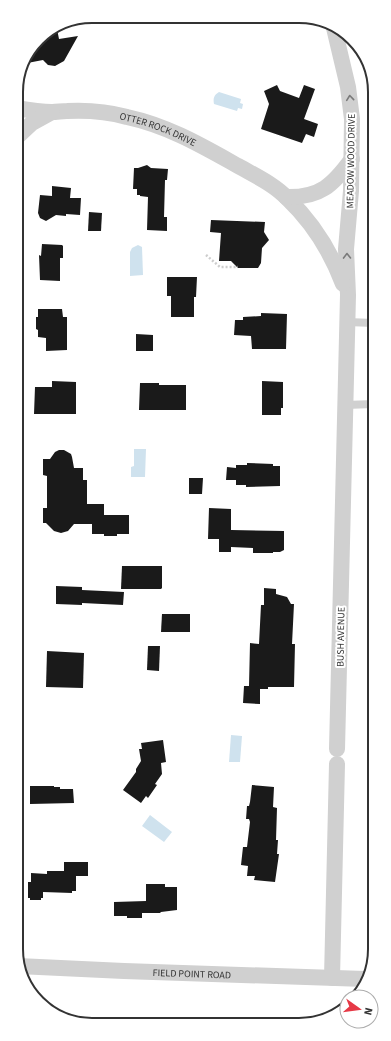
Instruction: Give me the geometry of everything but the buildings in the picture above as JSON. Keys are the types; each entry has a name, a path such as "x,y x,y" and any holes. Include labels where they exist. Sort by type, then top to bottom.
{"street":[{"name":"MEADOW WOOD DRIVE","path":"335,33 348,87 352,119 352,159 346,249 348,295"},
{"name":"OTTER ROCK DRIVE","path":"23,109 52,112 91,112 127,116 159,126 203,146 264,181 286,197 309,222 323,241 336,266 348,295"},
{"path":"23,131 32,123 52,112"},
{"path":"286,197 307,196 317,192 338,178 352,159"},
{"name":"BUSH AVENUE","path":"332,978 348,295"},
{"name":"FIELD POINT ROAD","path":"25,966 361,979"}],"lane":[{"path":"347,322 368,323"},
{"path":"345,406 368,404"}],"path":[{"path":"206,255 220,266 238,266"}],"water":[{"path":"219,92 241,99 240,103 243,104 242,109 238,108 237,111 214,104 214,97"},
{"path":"138,245 142,247 143,275 130,276 130,252 132,248"},
{"path":"134,449 146,449 145,477 131,477 131,467 134,466"},
{"path":"231,735 242,736 240,762 229,762"},
{"path":"150,815 172,832 164,842 142,826"}]}
